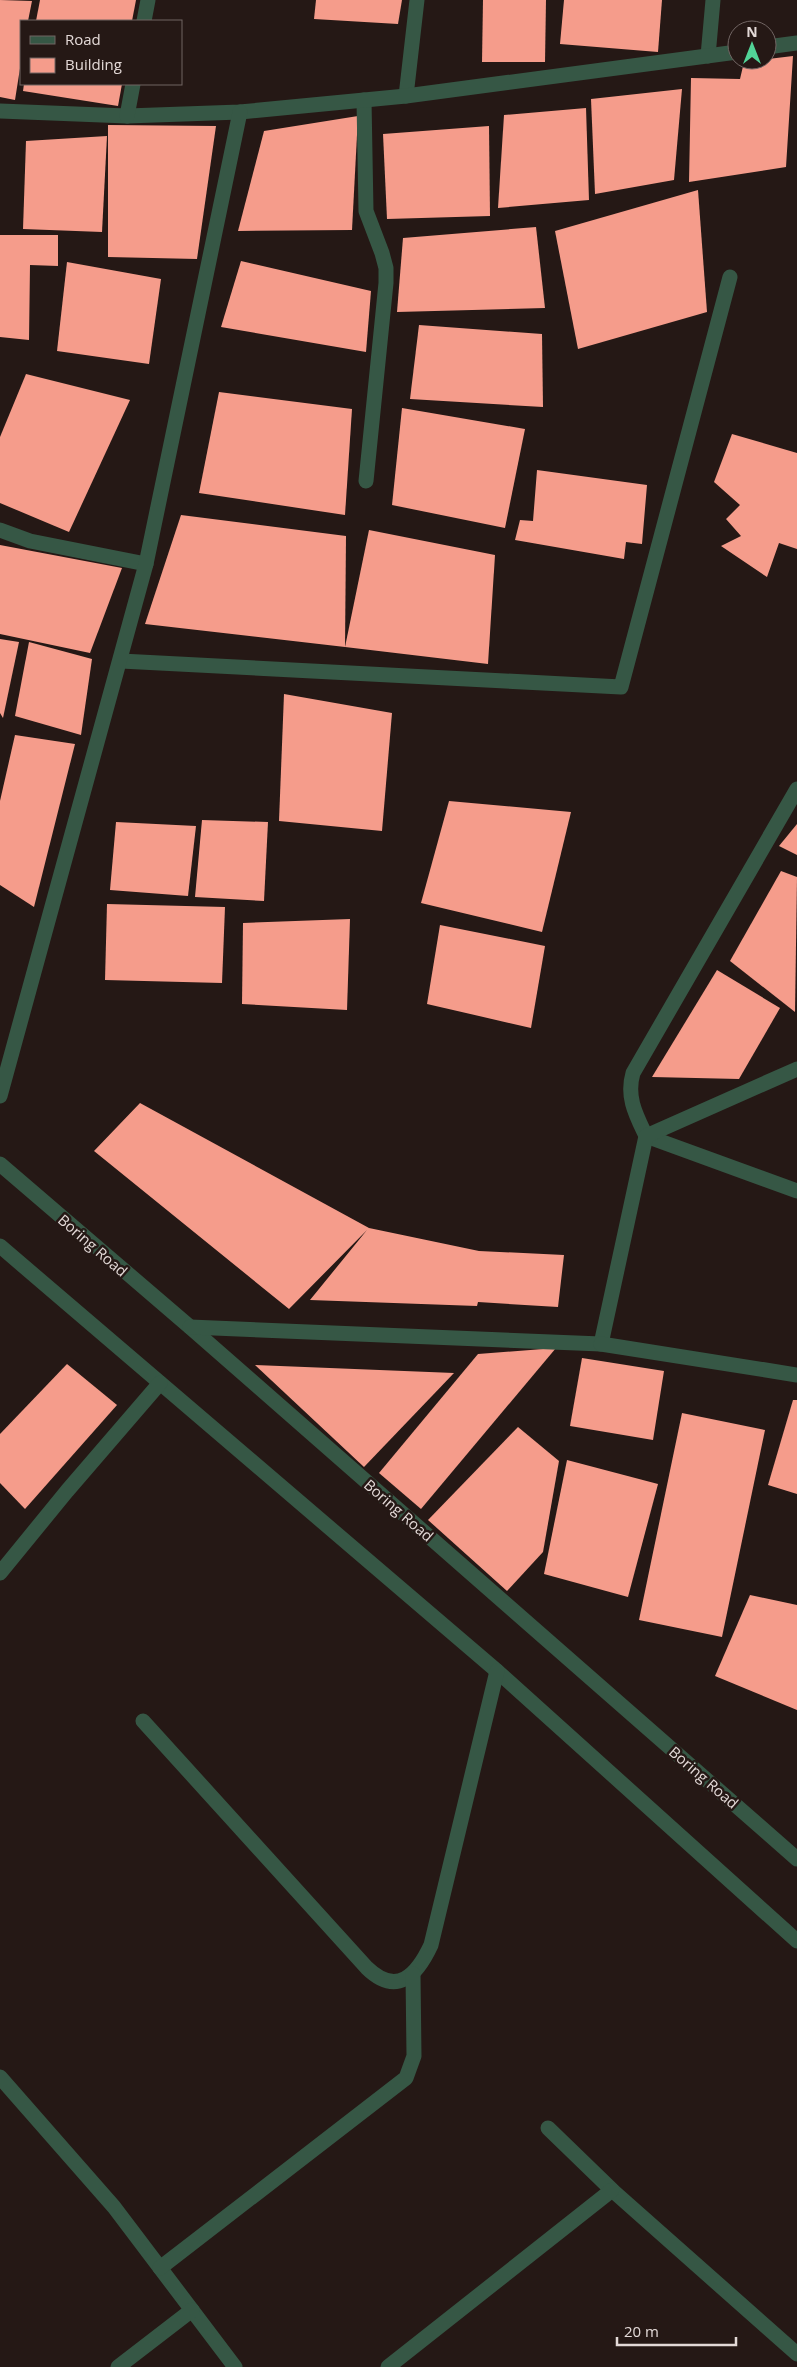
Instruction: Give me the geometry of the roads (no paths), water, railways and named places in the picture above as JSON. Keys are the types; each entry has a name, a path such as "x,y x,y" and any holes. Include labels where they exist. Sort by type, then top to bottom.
{"street":[{"path":"144,20 148,0"},
{"path":"406,96 417,0"},
{"path":"708,56 713,0"},
{"path":"777,46 797,43"},
{"path":"0,111 127,116 240,112 406,96 727,53"},
{"path":"127,116 133,85"},
{"path":"364,100 366,211 386,268 366,481"},
{"path":"0,1096 121,661 146,564 240,112"},
{"path":"121,661 621,687 730,277"},
{"path":"0,530 30,541 146,564"},
{"path":"601,1344 646,1136 632,1106 630,1084 632,1073 797,789"},
{"path":"646,1136 797,1069"},
{"path":"646,1136 797,1191"},
{"name":"Boring Road","path":"0,1164 190,1327 797,1859"},
{"path":"0,1246 497,1671 797,1941"},
{"path":"190,1327 601,1344 797,1375"},
{"path":"0,1573 67,1491 160,1383"},
{"path":"143,1721 372,1974 378,1979 390,1982 413,1974 422,1964 431,1945 497,1671"},
{"path":"160,2268 406,2078 414,2056 413,1974"},
{"path":"0,2077 114,2207 235,2367"},
{"path":"548,2128 612,2190 797,2354"},
{"path":"388,2367 612,2190"},
{"path":"118,2367 192,2310"}]}
